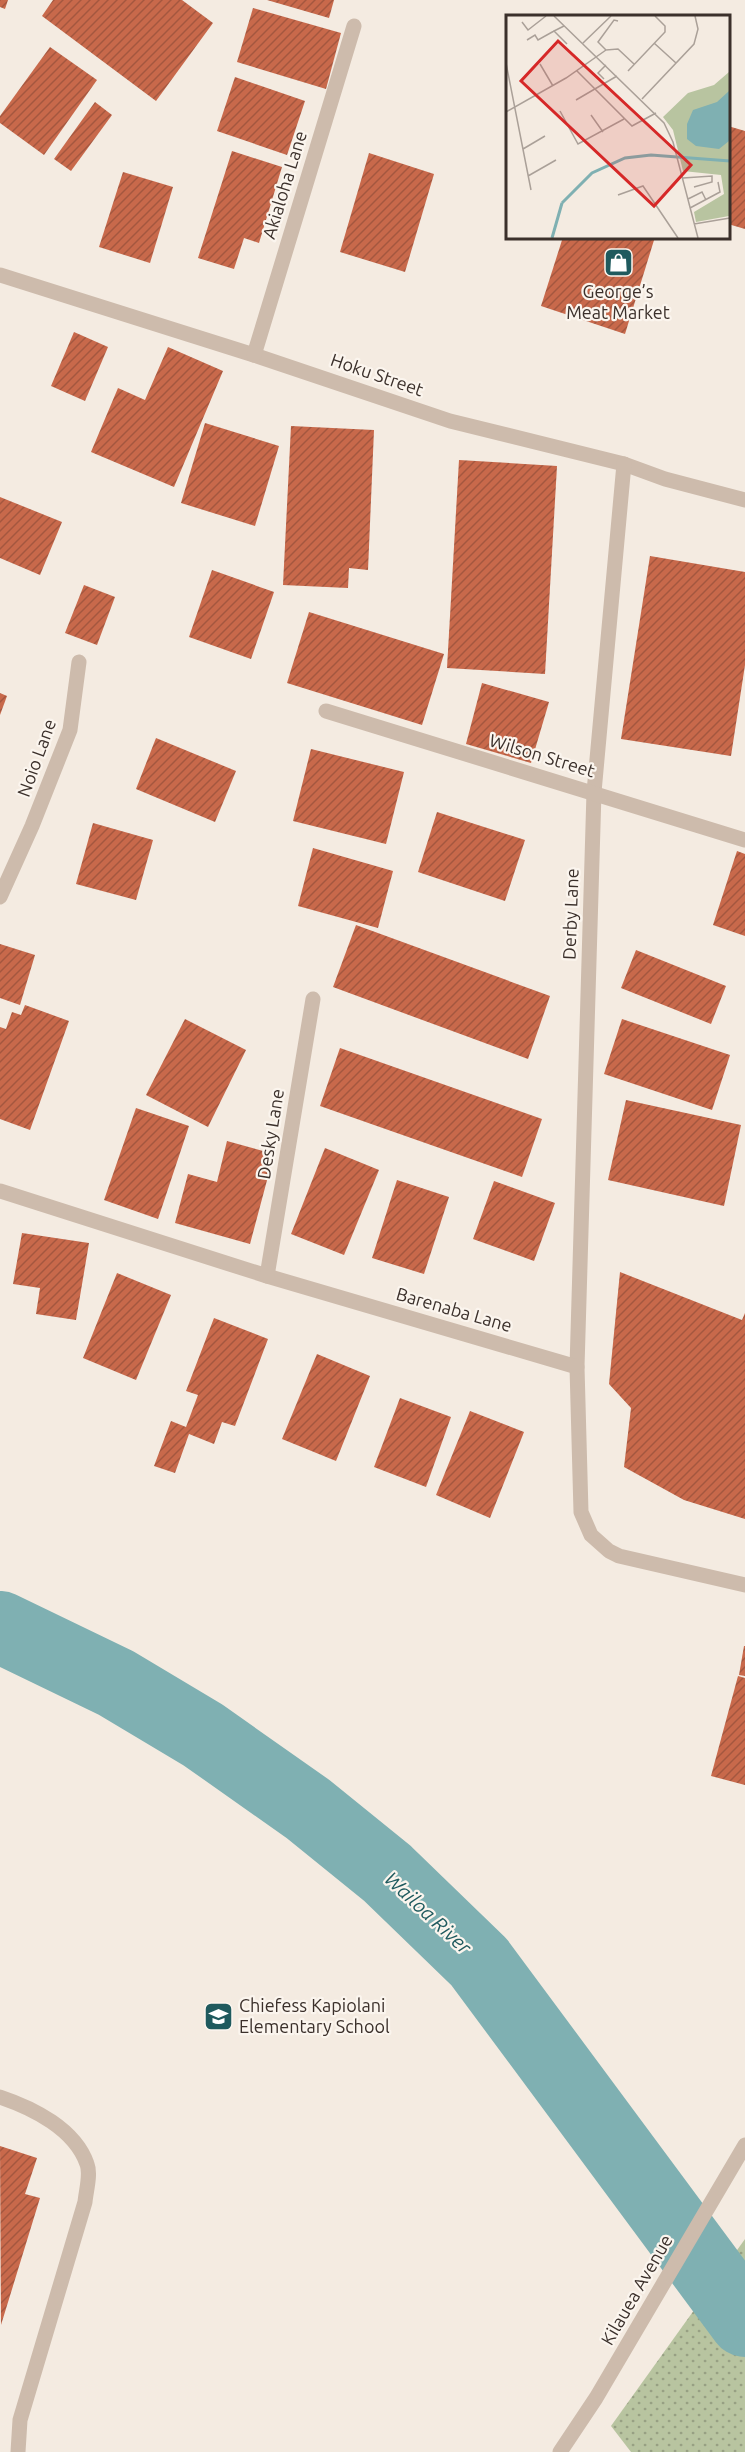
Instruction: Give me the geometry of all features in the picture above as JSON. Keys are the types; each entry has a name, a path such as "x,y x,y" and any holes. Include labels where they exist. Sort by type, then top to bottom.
{"street":[{"name":"Akialoha Lane","path":"254,355 354,26"},
{"name":"Hoku Street","path":"0,275 254,355 450,421 624,464 665,479 745,500"},
{"name":"Derby Lane","path":"577,1367 594,792 624,464"},
{"name":"Noio Lane","path":"0,897 32,826 70,730 79,662"},
{"name":"Wilson Street","path":"326,711 745,840"},
{"name":"Desky Lane","path":"267,1275 313,999"},
{"name":"Barenaba Lane","path":"0,1191 267,1275 577,1367"},
{"path":"577,1367 579,1501 585,1524 591,1534 609,1551 625,1558 745,1585"},
{"path":"0,2097 24,2105 54,2124 78,2146 88,2166 85,2202 20,2420 18,2452"},
{"name":"Kilauea Avenue","path":"560,2452 596,2398 745,2145"}],"green space":[{"path":"745,2239 745,2452 631,2452 611,2426"}],"building":[{"path":"0,0 8,0 5,9 0,7"},
{"path":"53,0 182,0 213,23 156,101 42,16"},
{"path":"267,0 334,0 329,18"},
{"path":"253,8 341,33 326,89 237,62"},
{"path":"50,47 97,80 44,155 0,123 0,116"},
{"path":"235,77 305,101 287,155 217,131"},
{"path":"95,102 112,115 71,171 54,159"},
{"path":"730,127 745,131 745,229 730,225"},
{"path":"232,151 282,167 259,243 244,238 234,269 198,258"},
{"path":"369,153 434,174 405,272 340,252"},
{"path":"123,172 173,187 150,263 99,247"},
{"path":"563,238 655,238 625,334 541,306"},
{"path":"74,332 108,347 85,401 51,386"},
{"path":"168,347 223,371 174,487 91,452 118,388 145,400"},
{"path":"205,423 279,446 255,526 181,503"},
{"path":"291,426 374,430 368,570 349,568 348,588 283,585"},
{"path":"459,460 557,466 545,674 447,668"},
{"path":"0,497 62,522 40,575 0,558"},
{"path":"650,556 745,572 745,665 731,756 621,739"},
{"path":"212,570 274,592 251,659 189,637"},
{"path":"84,585 115,597 97,645 65,633"},
{"path":"309,612 444,654 422,725 287,683"},
{"path":"482,683 549,702 531,763 466,744"},
{"path":"0,693 7,696 0,715"},
{"path":"156,738 236,771 215,822 136,789"},
{"path":"311,749 404,772 386,844 293,821"},
{"path":"437,812 525,840 505,901 418,872"},
{"path":"93,823 153,840 136,900 76,884"},
{"path":"313,848 393,871 378,928 298,906"},
{"path":"737,851 745,854 745,936 713,925"},
{"path":"356,925 550,996 528,1059 333,987"},
{"path":"0,944 35,955 20,1005 0,998"},
{"path":"636,950 726,986 711,1024 621,988"},
{"path":"25,1005 69,1021 30,1130 0,1119 0,1027 6,1029 12,1012 21,1015"},
{"path":"185,1019 246,1050 208,1127 146,1095"},
{"path":"622,1019 730,1055 712,1110 604,1074"},
{"path":"340,1048 542,1119 522,1177 320,1106"},
{"path":"626,1100 741,1125 724,1206 608,1180"},
{"path":"136,1108 189,1126 158,1219 104,1200"},
{"path":"227,1141 274,1154 250,1244 175,1223 188,1174 217,1182"},
{"path":"325,1148 379,1170 344,1255 291,1234"},
{"path":"397,1180 449,1197 424,1274 372,1258"},
{"path":"494,1181 555,1203 534,1261 473,1239"},
{"path":"22,1233 89,1243 76,1320 36,1314 40,1288 13,1284"},
{"path":"620,1272 742,1320 745,1313 745,1519 684,1500 624,1467 631,1408 609,1384"},
{"path":"117,1273 171,1295 136,1380 83,1358"},
{"path":"214,1318 268,1339 235,1426 222,1422 214,1444 189,1434 175,1473 154,1466 171,1421 186,1427 198,1395 186,1391"},
{"path":"317,1354 370,1376 336,1461 282,1439"},
{"path":"400,1398 451,1417 426,1487 374,1467"},
{"path":"470,1411 524,1432 490,1518 436,1495"},
{"path":"745,1646 745,1676 739,1675"},
{"path":"738,1676 745,1678 745,1785 711,1776"},
{"path":"0,2146 37,2158 25,2194 40,2198 1,2325"}],"waterway":[{"name":"Wailoa River","path":"0,1627 116,1683 203,1735 308,1809 387,1873 479,1962 745,2321"}],"place":[{"name":"George’s Meat Market","path":"618,263"},
{"name":"Chiefess Kapiolani Elementary School","path":"218,2016"}]}
